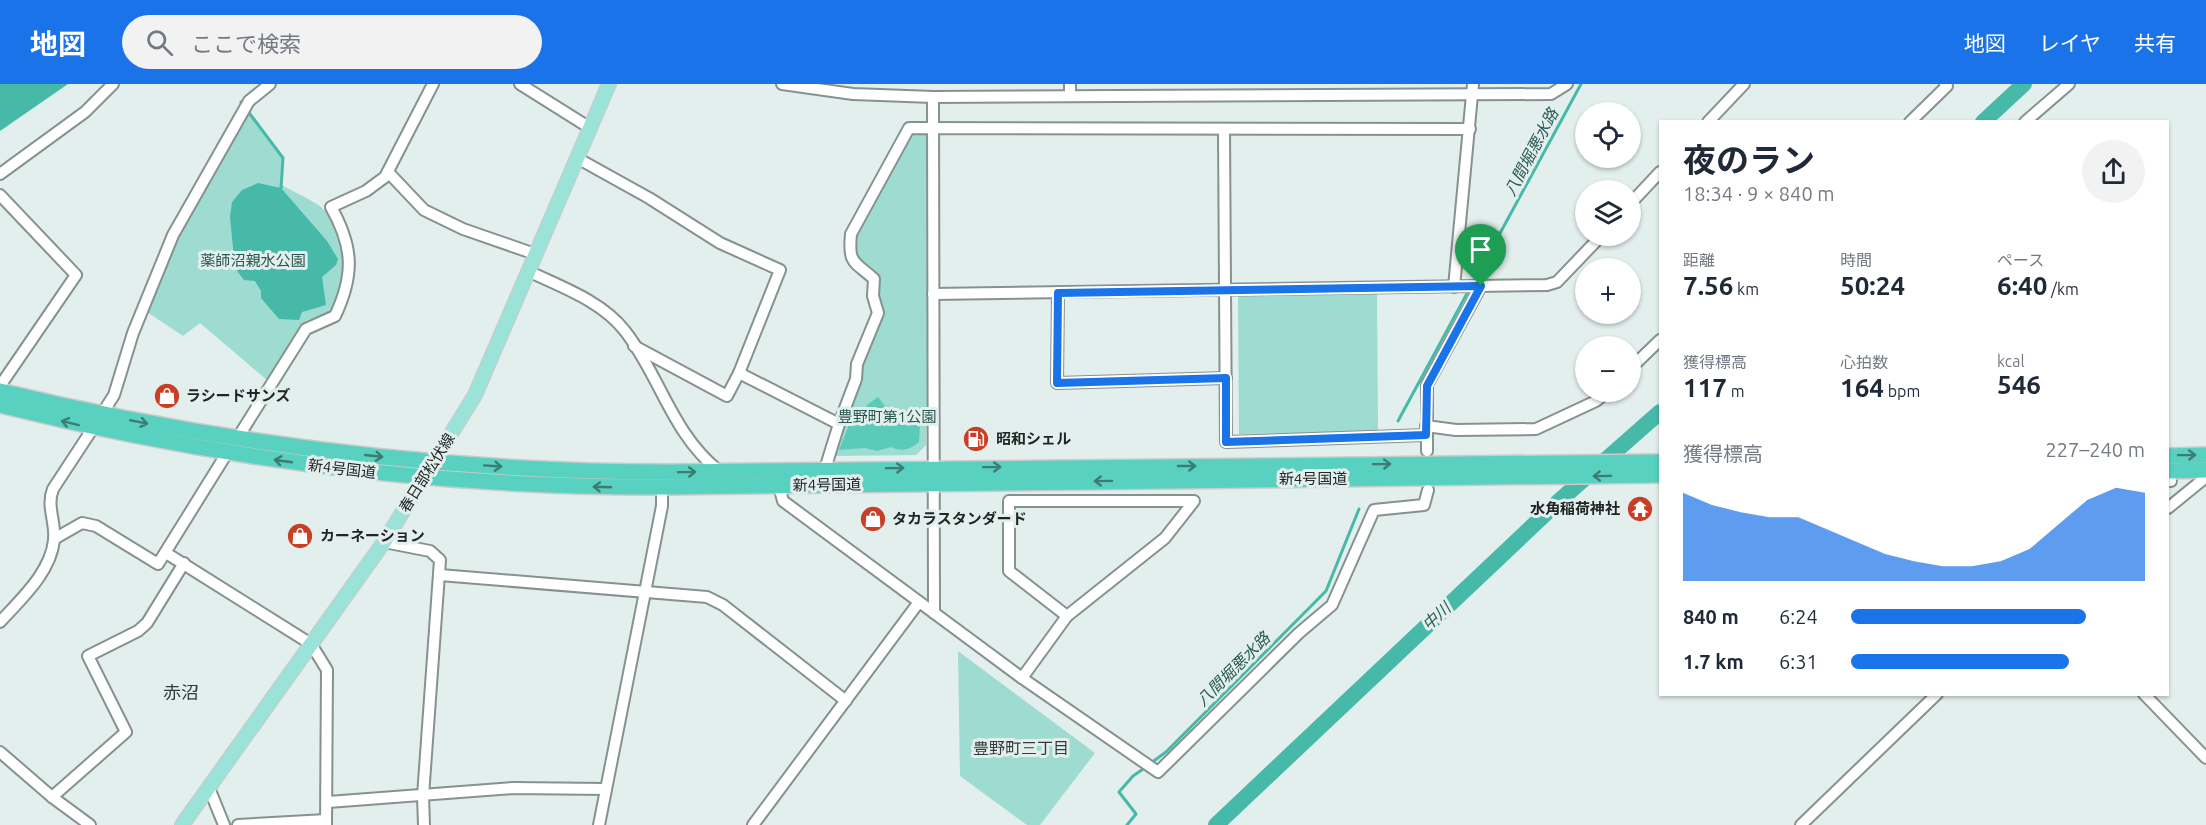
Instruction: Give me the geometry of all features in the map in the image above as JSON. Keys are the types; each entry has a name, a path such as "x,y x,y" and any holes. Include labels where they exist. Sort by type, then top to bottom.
{"highway":[{"name":"新4号国道","path":"0,391 102,414 237,439 329,452 578,471 1659,462"},
{"name":"新4号国道","path":"0,405 93,428 227,453 424,477 550,485 779,486 1659,475"},
{"path":"2169,456 2206,455"},
{"path":"2169,478 2206,470"}],"main road":[{"name":"春日部松伏線","path":"182,825 384,542 475,395 609,84"}],"street":[{"path":"0,174 85,112 113,84"},
{"path":"102,414 114,396 133,333 173,235 249,102 270,84"},
{"path":"237,439 306,329 335,316 340,305 347,286 350,249 343,228 331,207 366,191 385,177 433,84"},
{"path":"520,84 590,128"},
{"path":"782,84 854,94 933,97 1070,96 1256,90 1444,89 1551,94 1567,84"},
{"path":"1070,84 1070,96"},
{"path":"1710,120 1744,84"},
{"path":"2027,120 2069,84"},
{"path":"1912,120 1946,85"},
{"path":"1459,287 1473,89"},
{"path":"933,97 934,613"},
{"path":"825,469 856,379 857,363 878,313 873,296 874,279 852,262 849,253 851,234 905,131 909,128 1470,129"},
{"path":"1224,130 1226,442 1426,431 1536,429 1594,402"},
{"path":"577,158 649,198 720,243 780,270 739,373 727,396 634,346"},
{"path":"388,172 424,210 463,230 535,254"},
{"path":"1641,194 1658,179"},
{"path":"0,195 76,275 0,386"},
{"path":"933,294 1552,284 1591,246"},
{"path":"528,271 590,301 624,330 685,437 719,471"},
{"path":"1427,451 1427,386 1479,286"},
{"path":"1058,293 1057,383 1226,378"},
{"path":"1641,358 1659,341"},
{"path":"739,373 839,424"},
{"path":"0,622 32,587 50,556 54,538 49,499 53,489 93,428"},
{"path":"54,538 82,523 96,526 158,564 227,453"},
{"path":"2169,507 2206,477"},
{"path":"779,486 783,501 1022,678 1158,772 1290,641 1332,605 1374,510 1424,505 1428,490"},
{"path":"599,825 662,506 662,487"},
{"path":"1022,678 1067,616 1165,538 1194,501 1009,501 1009,571 1067,616"},
{"path":"384,542 429,551 440,560 423,796 424,825"},
{"path":"166,553 184,562 311,644 327,670 328,802 326,823 238,825"},
{"path":"52,797 126,732 88,656 138,631 147,623 184,562"},
{"path":"440,574 645,590 713,599 846,701"},
{"path":"753,825 919,602"},
{"path":"1801,825 1935,696"},
{"path":"2146,696 2206,758"},
{"path":"0,753 52,797 90,825"},
{"path":"328,802 525,787 606,789"},
{"path":"209,788 224,825"}],"green space":[{"name":"薬師沼親水公園","path":"246,110 282,158 280,184 324,210 336,231 343,260 343,289 339,301 327,314 307,320 268,381 200,323 183,336 147,312 176,237"},
{"name":"豊野町第1公園","path":"927,131 926,445 916,455 833,456 867,345 879,278 854,258 859,227 874,194 910,133"},
{"path":"1377,294 1378,432 1239,434 1238,296"},
{"path":"878,397 888,410 897,411 903,419 909,413 917,414 920,425 919,442 902,450 891,447 877,451 865,448 839,450 852,417 860,421 865,419 867,405"},
{"path":"958,651 1095,753 1040,825 1027,825 960,776"}],"shaded area":[{"path":"0,84 68,84 0,131"},
{"path":"258,183 281,188 327,241 338,259 336,265 322,277 326,305 302,312 299,320 279,319 261,298 261,291 255,281 244,280 235,268 230,217 232,202 242,190"}],"waterway":[{"name":"八間堀悪水路","path":"1473,283 1581,84"},
{"name":"中川","path":"1985,120 2024,84"},
{"path":"241,102 283,158 281,188"},
{"name":"八間堀悪水路","path":"1398,421 1470,288"},
{"name":"中川","path":"1216,825 1559,501 1659,413"},
{"name":"八間堀悪水路","path":"1151,763 1166,752 1326,591 1359,509"},
{"name":"八間堀悪水路","path":"1127,825 1136,814 1119,792 1133,776 1146,767"},
{"name":"中川","path":"1217,824 1221,825"}],"place":[{"name":"ラシードサンズ","path":"167,396"},
{"name":"昭和シェル","path":"976,439"},
{"name":"水角稲荷神社","path":"1640,509"},
{"name":"タカラスタンダード","path":"873,519"},
{"name":"カーネーション","path":"300,536"}],"district":[{"name":"赤沼","path":"181,693"},
{"name":"豊野町三丁目","path":"1021,748"}],"route":[{"path":"1481,286 1427,386 1426,435 1226,442 1226,378 1057,383 1058,293 1481,286"}]}
